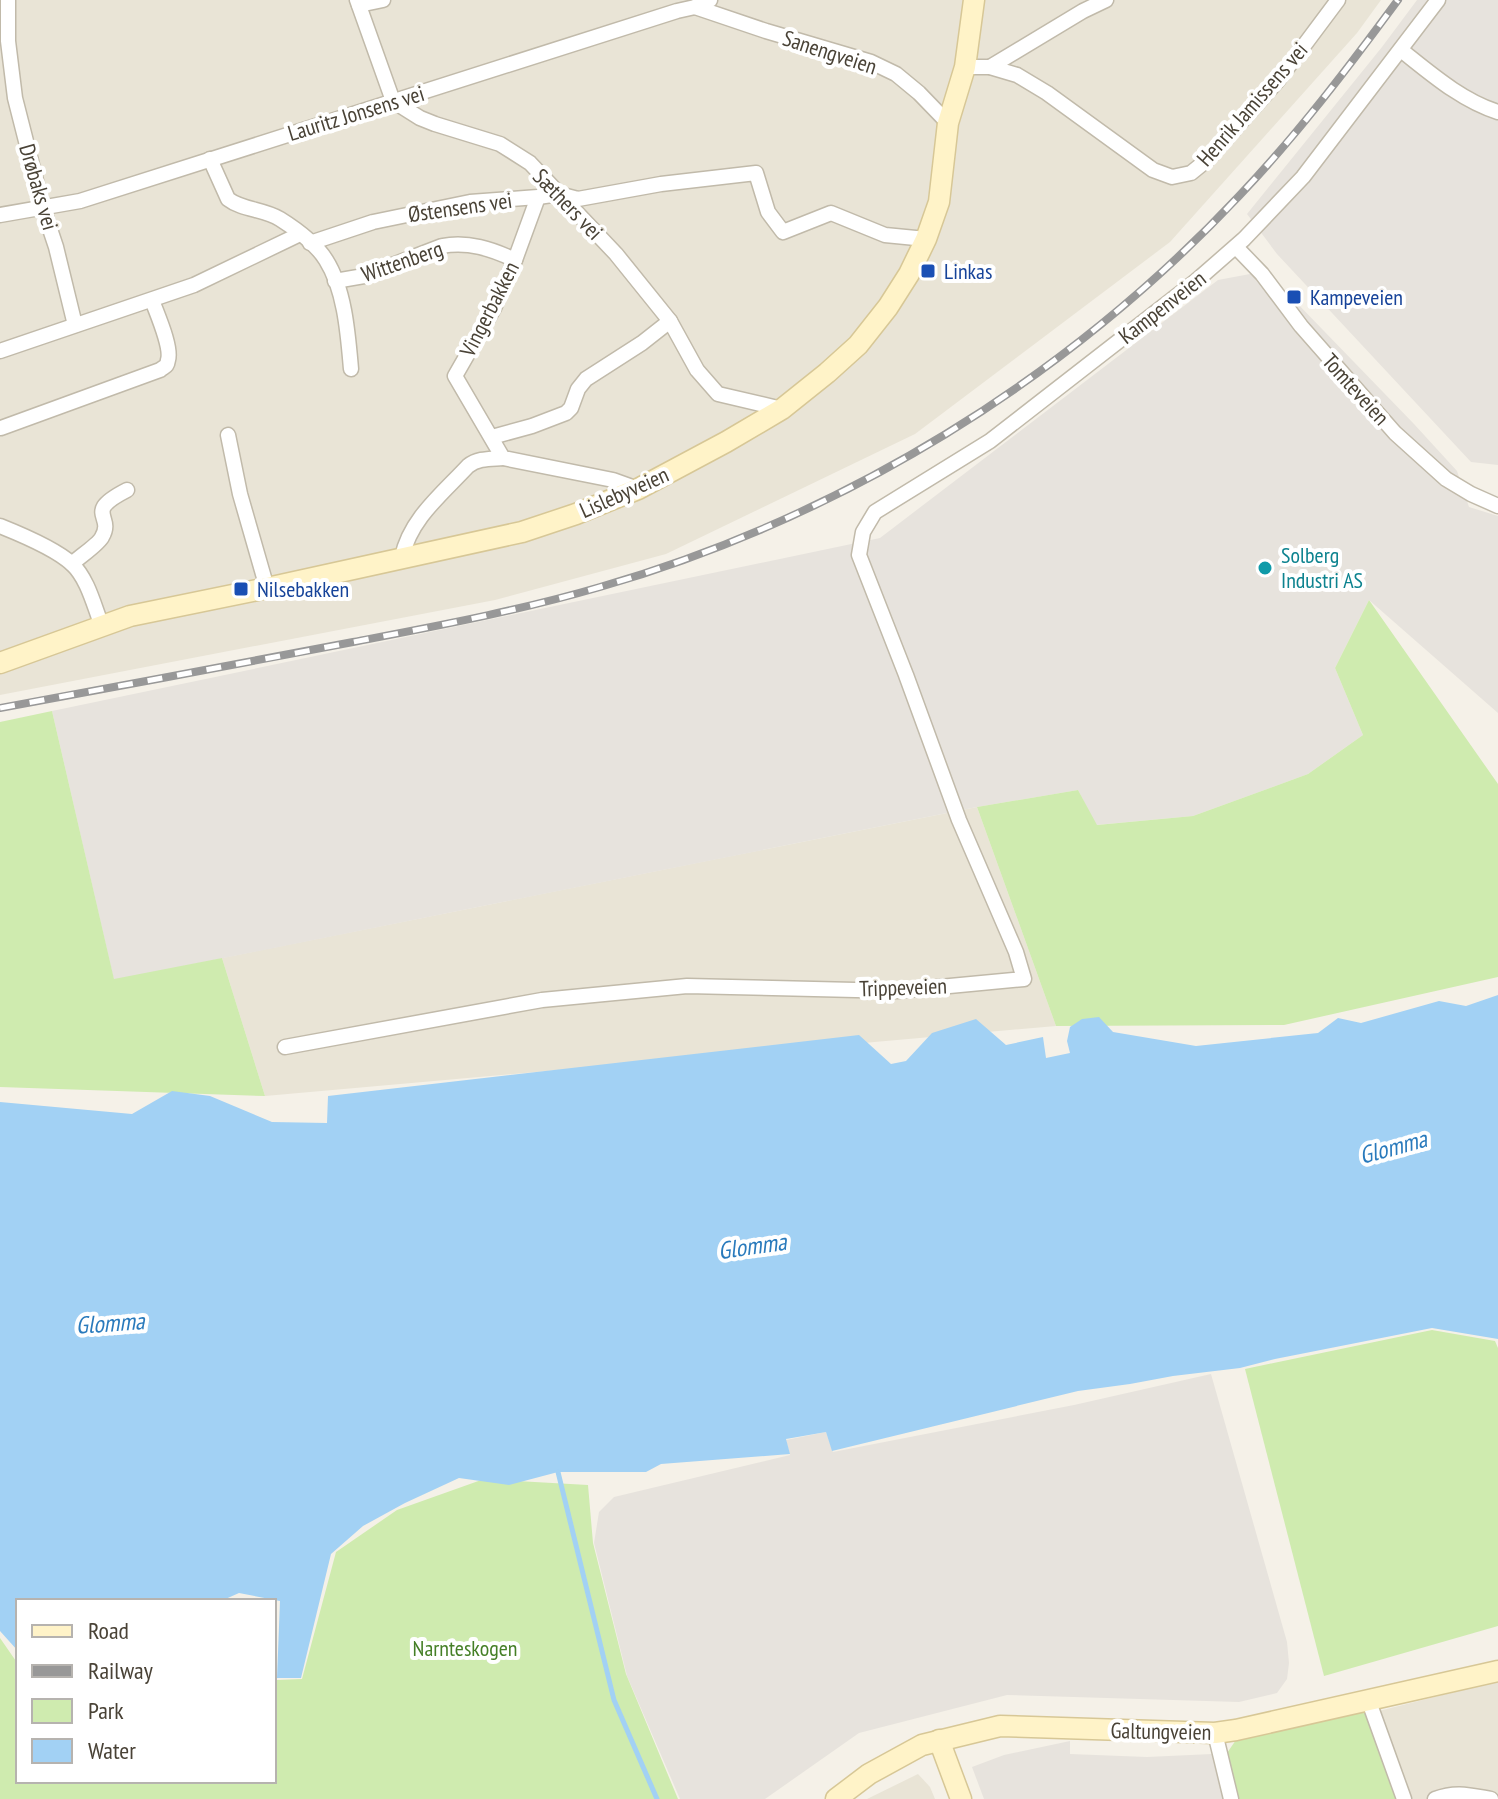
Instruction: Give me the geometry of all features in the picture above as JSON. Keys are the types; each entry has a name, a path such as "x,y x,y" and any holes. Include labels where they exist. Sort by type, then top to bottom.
{"street":[{"name":"Drøbaks vei","path":"8,0 8,41 15,98 75,325"},
{"path":"383,0 358,3 393,101"},
{"name":"Lauritz Jonsens vei","path":"0,215 80,201 393,101 674,6 695,7 710,0"},
{"name":"Lislebyveien","path":"0,663 130,616 522,532 638,489 782,409 858,345 888,307 926,239 939,202 948,123 965,67 974,0"},
{"path":"990,67 1106,0"},
{"name":"Henrik Jamissens vei","path":"965,67 990,67 1017,75 1047,93 1153,170 1172,177 1191,173 1207,160 1279,79 1338,0"},
{"name":"Kampenveien","path":"875,512 990,441 1236,247 1303,177 1438,0"},
{"name":"Sanengveien","path":"695,7 871,62 896,74 948,123"},
{"path":"1401,50 1453,89 1484,108 1498,112"},
{"name":"Sæthers vei","path":"393,101 420,118 507,148 530,163 616,254 670,321 697,370 718,394 782,409"},
{"name":"Wittenberg","path":"210,159 228,199 270,214 305,238 326,260 342,306 351,369"},
{"name":"Østensens vei","path":"0,351 194,285 305,238 470,202 559,194 578,199 661,184 756,173 768,212 783,232 831,213 885,235 926,239"},
{"name":"Vingerbakken","path":"503,458 455,376 494,308 538,197"},
{"name":"Wittenberg","path":"335,281 364,276 452,244 483,247 515,260"},
{"name":"Tomteveien","path":"1236,247 1395,433 1446,479 1498,506"},
{"path":"1,428 166,366 168,348 152,300"},
{"path":"492,437 566,413 586,379 670,321"},
{"path":"228,435 240,494 267,588"},
{"path":"402,557 413,528 468,466 482,459 503,458 613,480 638,489"},
{"path":"72,564 103,536 104,505 127,490"},
{"name":"Trippeveien","path":"285,1047 542,1000 643,990 687,986 897,991 1024,979 1016,952 959,820 859,555 863,532 875,512"},
{"path":"0,526 72,564 85,584 102,626"},
{"name":"Galtungveien","path":"836,1799 869,1774 922,1745 1000,1726 1215,1733 1498,1671"},
{"path":"1368,1699 1404,1799"},
{"path":"1215,1733 1231,1799"},
{"path":"939,1740 961,1799"},
{"path":"1435,1799 1449,1794 1491,1799"}],"shaded area":[{"path":"0,0 1381,0 1357,33 1170,242 915,434 666,554 495,600 0,695"},
{"path":"1417,0 1498,0 1498,465 1471,462 1277,254 1247,214"},
{"path":"1266,271 1457,471 1469,507 1498,516 1498,713 1369,600 1335,668 1363,735 1308,774 1193,816 1096,825 1078,790 977,807 114,980 52,711 880,538 1218,280"},
{"path":"977,807 1056,1026 265,1096 222,958"},
{"path":"1211,1374 1287,1642 1287,1679 1277,1693 1239,1702 1007,1695 859,1733 765,1799 680,1799 627,1676 594,1543 599,1512 614,1497 790,1455 786,1440 826,1432 833,1452 1074,1405"},
{"path":"1498,1681 1498,1799 1410,1799 1379,1711"},
{"path":"1070,1741 1070,1754 1147,1757 1212,1754 1226,1799 984,1799 972,1767 1004,1755"},
{"path":"918,1774 930,1787 935,1799 867,1799"}],"green space":[{"path":"1369,600 1498,784 1498,977 1284,1025 1056,1026 977,807 1078,790 1097,825 1193,816 1308,774 1363,735 1335,668"},
{"path":"52,711 114,979 222,958 265,1096 0,1087 0,722"},
{"path":"1432,1330 1495,1341 1498,1348 1498,1626 1324,1676 1245,1369"},
{"name":"Narnteskogen","path":"484,1479 588,1485 593,1543 626,1674 678,1799 0,1799 0,1638 16,1661 16,1783 276,1783 276,1667 277,1680 302,1679 336,1552 397,1510"},
{"path":"1359,1710 1368,1716 1397,1799 1238,1799 1227,1753 1238,1737"}],"water":[{"name":"Glomma","path":"1498,995 1498,1339 1432,1328 1240,1368 1078,1391 832,1451 826,1432 786,1439 790,1454 661,1464 646,1472 558,1472 509,1485 459,1478 363,1526 331,1554 301,1678 277,1678 280,1601 239,1593 226,1599 16,1599 16,1649 0,1631 0,1102 132,1114 172,1091 210,1096 272,1122 327,1123 328,1096 859,1035 891,1064 906,1061 932,1033 976,1019 1006,1045 1043,1037 1046,1058 1070,1053 1067,1041 1070,1027 1082,1019 1099,1017 1113,1032 1196,1046 1318,1033 1338,1018 1361,1023 1439,1001 1466,1006"}],"waterway":[{"path":"558,1472 614,1700 657,1799"}],"railway":[{"path":"0,708 415,630 569,596 690,558 778,522 863,481 945,434 1025,382 1100,325 1172,263 1281,149 1398,0"}],"place":[{"name":"Linkas","path":"928,271"},
{"name":"Kampeveien","path":"1294,297"},
{"name":"Solberg Industri AS","path":"1265,568"},
{"name":"Nilsebakken","path":"241,589"}]}
